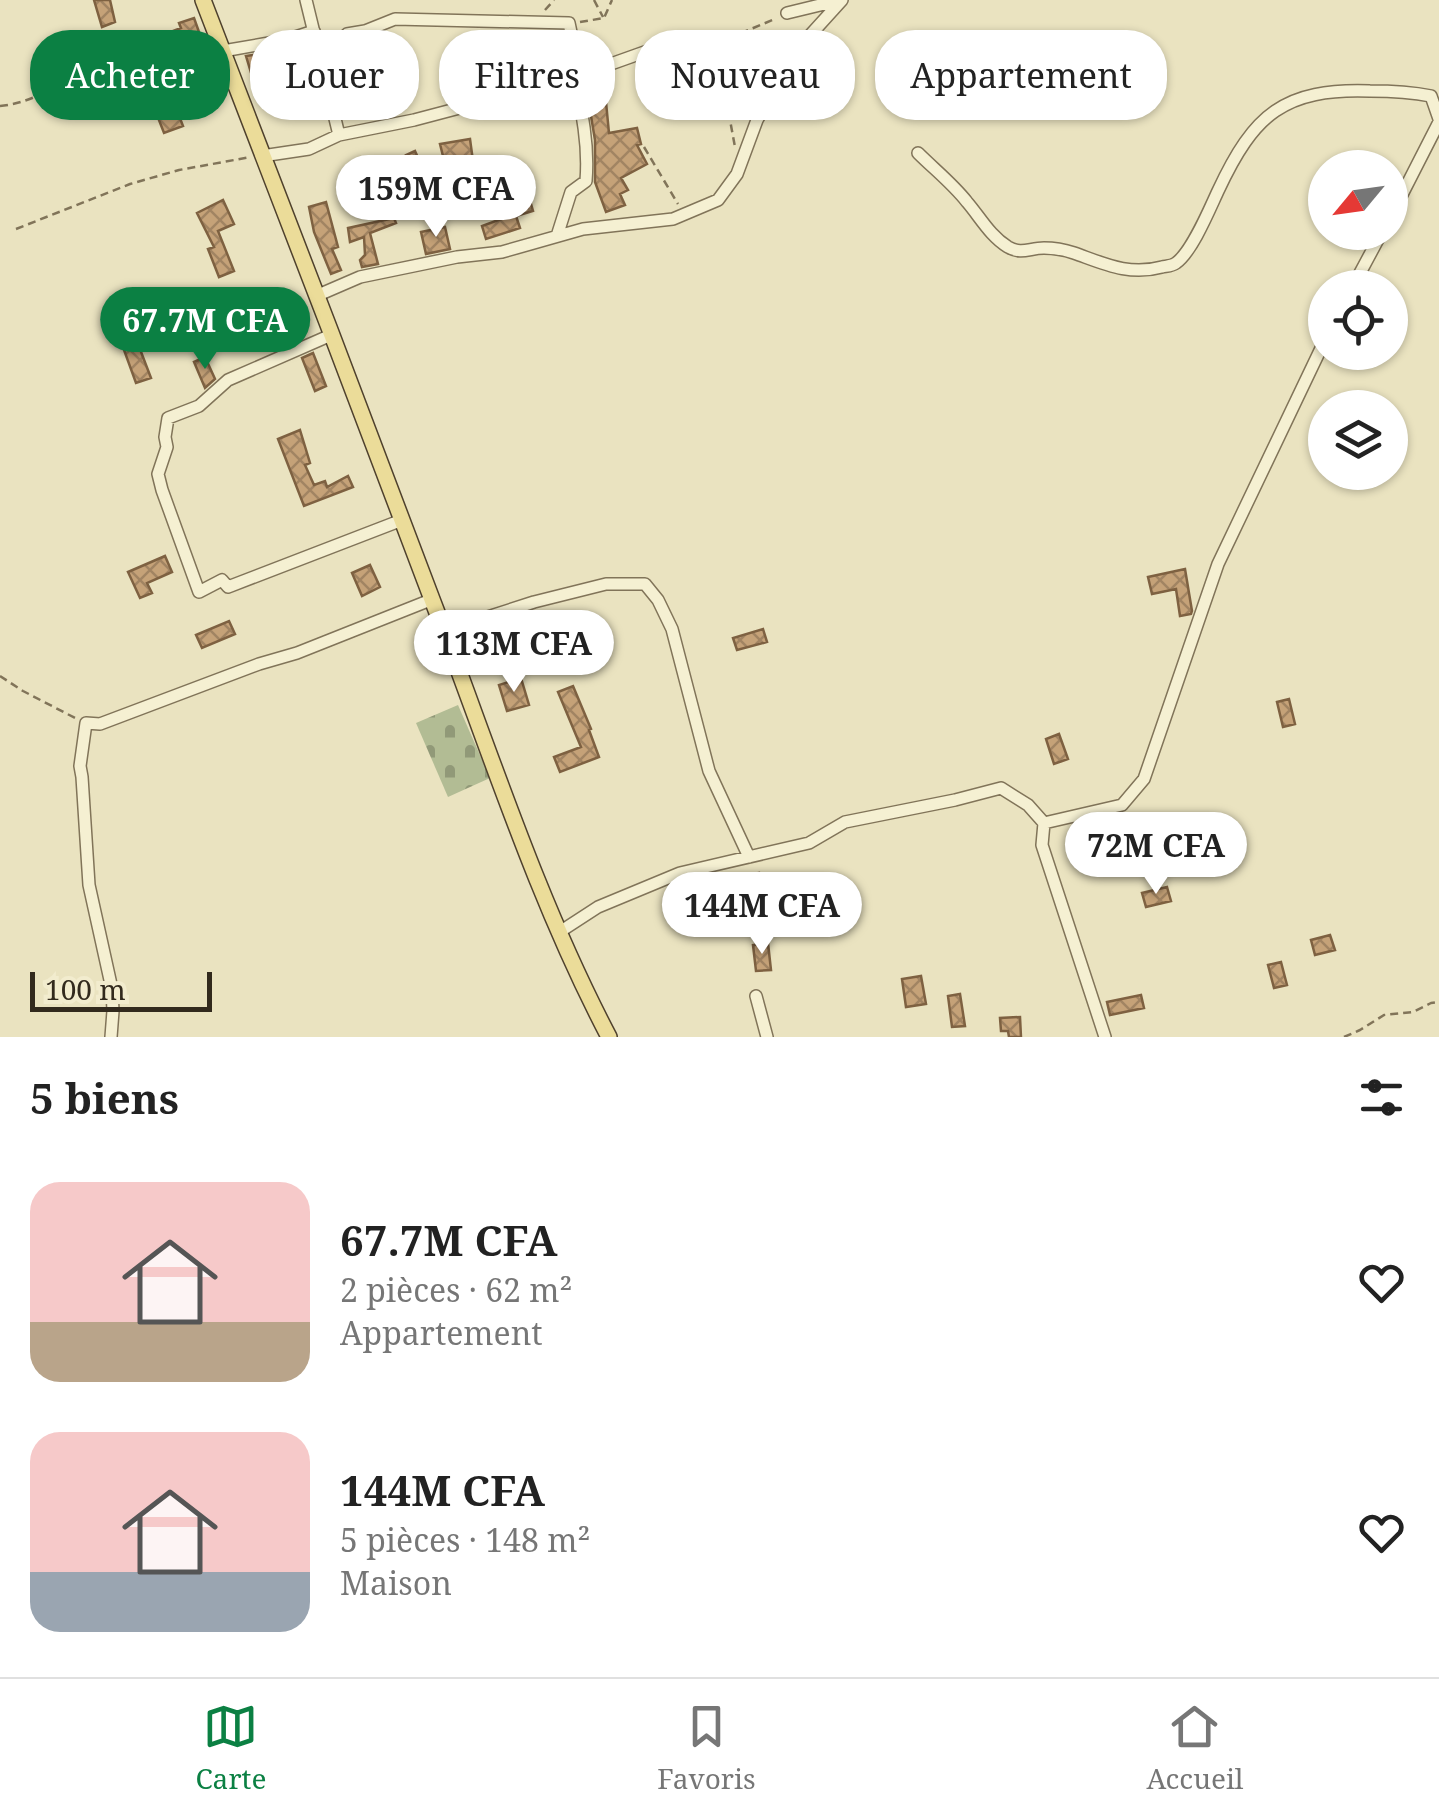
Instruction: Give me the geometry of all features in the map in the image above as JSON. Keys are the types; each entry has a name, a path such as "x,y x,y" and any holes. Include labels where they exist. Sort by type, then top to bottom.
{"main road":[{"path":"203,0 214,30"},
{"path":"230,72 558,934 609,1037"}],"street":[{"path":"306,0 314,30"},
{"path":"787,13 843,0"},
{"path":"316,296 360,278 457,257 502,252 582,229 673,219 718,200 736,174 757,120 793,58 843,0"},
{"path":"368,30 395,19 568,23 569,30"},
{"path":"918,154 965,198 995,237 1010,249 1068,251 1115,268 1140,272 1176,263 1195,237 1234,158 1251,133 1267,116 1312,94 1338,90 1435,92 1439,120 1408,182"},
{"path":"262,156 309,148 339,135 439,113"},
{"path":"335,120 339,135"},
{"path":"557,236 570,192 586,181 584,120"},
{"path":"331,334 228,380 199,406 168,418 168,447 158,474 188,564 199,592 222,580 228,586 402,520"},
{"path":"1044,824 1122,805 1144,780 1218,564 1311,370"},
{"path":"444,631 606,584 645,584 672,629 709,771 749,858"},
{"path":"111,1037 112,989 89,884 80,766 86,722 100,724 433,600"},
{"path":"558,934 598,907 680,873 809,843 844,822 1002,788 1028,805 1044,824 1042,845 1104,1037"},
{"path":"756,996 767,1037"}],"path":[{"path":"594,0 604,18"},
{"path":"604,18 612,0"},
{"path":"748,30 787,13"},
{"path":"568,23 604,18"},
{"path":"0,106 30,100"},
{"path":"729,120 734,147"},
{"path":"644,147 684,214"},
{"path":"16,229 130,184 179,170 262,156"},
{"path":"0,676 86,722"},
{"path":"1344,1037 1384,1015 1413,1012 1439,1002"}],"green space":[{"path":"458,705 490,778 448,797 416,723"}],"building":[{"path":"94,0 110,0 115,22 102,27"},
{"path":"194,18 198,30 176,30 181,28 179,23"},
{"path":"159,120 181,120 183,126 164,133"},
{"path":"592,120 608,120 609,133 637,128 641,144 637,145 647,164 621,178 628,190 620,194 625,205 606,212 595,182"},
{"path":"470,139 473,161 446,168 440,144"},
{"path":"415,151 423,169 410,175 406,167 396,170 394,161"},
{"path":"499,169 508,200 529,197 533,211 516,216 520,228 486,239 482,226 504,218 490,171"},
{"path":"223,200 234,224 218,231 234,271 219,277 208,249 214,247 197,213"},
{"path":"326,202 338,247 332,249 341,270 331,274 314,232 309,207"},
{"path":"394,218 396,223 370,233 378,264 362,267 364,237 350,242 348,228"},
{"path":"445,227 450,249 426,254 421,232"},
{"path":"138,344 151,378 136,383 124,350"},
{"path":"313,353 326,386 315,391 302,358"},
{"path":"205,357 215,379 205,388 194,362"},
{"path":"300,430 310,463 305,465 314,485 325,481 327,487 348,476 353,487 304,506 278,439"},
{"path":"165,556 172,572 147,583 152,593 140,598 128,572"},
{"path":"370,565 380,587 362,596 352,573"},
{"path":"1185,569 1192,611 1180,616 1176,589 1152,594 1148,577"},
{"path":"229,621 235,634 202,648 196,635"},
{"path":"524,628 529,643 488,656 484,641"},
{"path":"763,629 767,642 737,650 733,638"},
{"path":"521,678 529,705 507,711 499,685"},
{"path":"573,686 599,757 560,772 554,757 581,747 558,692"},
{"path":"1289,699 1295,724 1283,727 1277,702"},
{"path":"1059,734 1068,759 1054,764 1046,739"},
{"path":"759,873 763,900 751,902 747,875"},
{"path":"1167,887 1171,901 1146,907 1142,893"},
{"path":"1330,935 1335,950 1315,955 1311,940"},
{"path":"768,943 771,970 756,971 753,945"},
{"path":"1281,962 1287,985 1274,988 1268,965"},
{"path":"921,976 926,1004 906,1007 902,979"},
{"path":"960,994 965,1026 952,1027 948,996"},
{"path":"1141,995 1144,1008 1110,1015 1107,1002"},
{"path":"1020,1017 1021,1037 1009,1037 1008,1031 1001,1031 1000,1018"}]}
